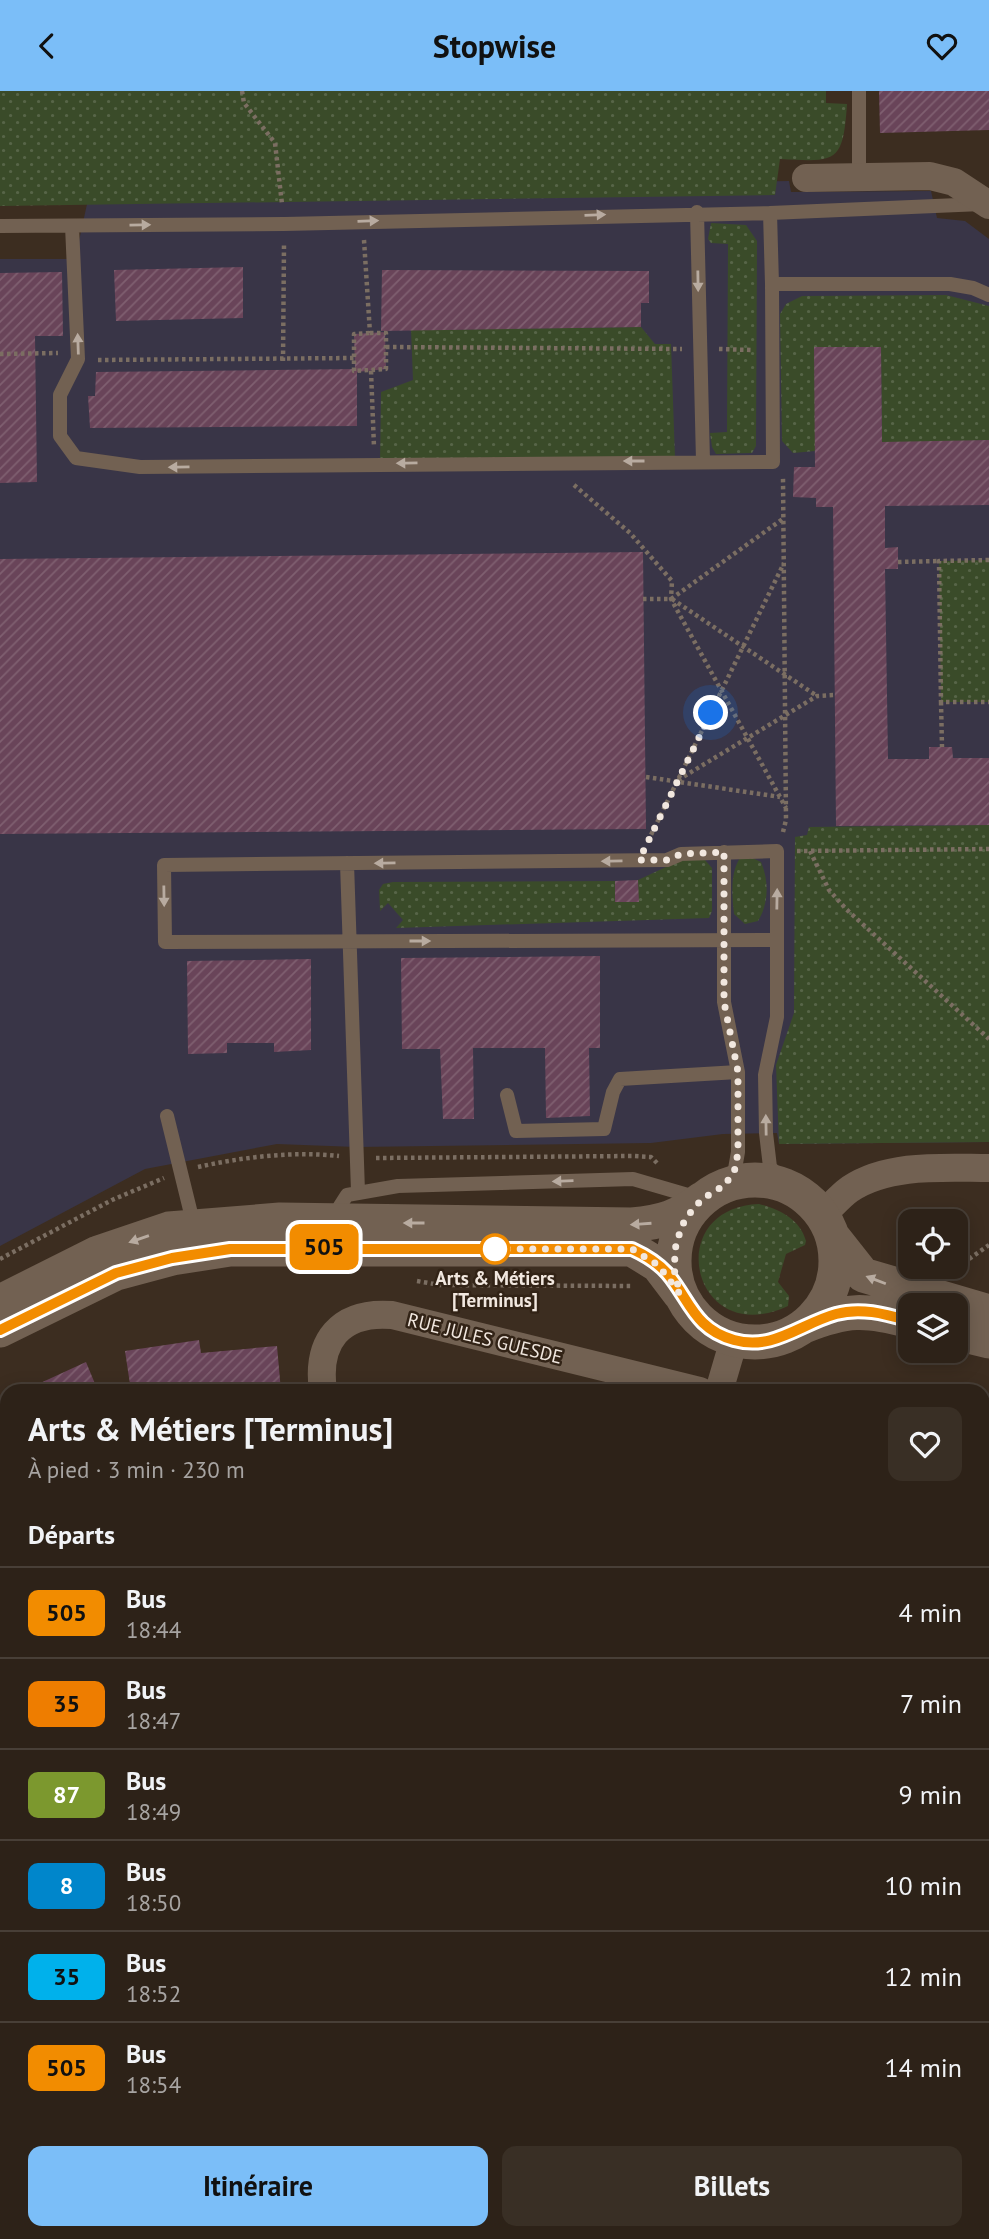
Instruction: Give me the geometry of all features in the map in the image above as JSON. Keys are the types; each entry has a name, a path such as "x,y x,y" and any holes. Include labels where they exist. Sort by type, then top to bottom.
{"street":[{"path":"806,178 930,176 954,182 988,203"},
{"path":"804,1326 821,1308 833,1286 836,1262 828,1226 851,1189 883,1175 920,1169 989,1168"},
{"path":"0,1302 98,1253 169,1229 230,1249 338,1235 632,1225 663,1222 682,1215 714,1192 746,1180 768,1181 788,1186 807,1198 863,1275 989,1312"},
{"path":"680,1294 674,1269 676,1243 685,1219 714,1192"},
{"path":"338,1235 632,1249 658,1265 693,1315 712,1331 734,1340 758,1343 782,1338 804,1326 853,1311 872,1311 898,1318"},
{"path":"0,1330 116,1273 196,1240"},
{"name":"RUE JULES GUESDE","path":"322,1384 323,1355 331,1337 349,1321 369,1313 392,1315 671,1384"},
{"path":"968,1335 989,1341"},
{"path":"721,1384 734,1340"}],"lane":[{"path":"859,91 859,177"},
{"path":"0,226 284,224 698,212 770,213 988,203"},
{"path":"698,212 703,461"},
{"path":"72,226 78,359 60,395 60,436 76,458 140,467 773,462 770,213"},
{"path":"772,283 950,284 973,288 989,295"},
{"path":"776,940 165,942 164,865 667,860 681,854 777,851 777,1017 765,1075 766,1152 770,1167 788,1186"},
{"path":"338,1235 340,1206 347,1195 398,1186 633,1179 714,1192 735,1169 738,1152 738,1072 724,1002 724,852"},
{"path":"347,863 347,941 358,1192"},
{"path":"507,1095 516,1131 604,1129 613,1092 620,1079 738,1072"},
{"path":"167,1116 196,1240"}],"path":[{"path":"242,91 244,103 275,143 284,224 283,361"},
{"path":"363,221 370,333"},
{"path":"370,333 386,333 386,369 354,371 354,334 370,333"},
{"path":"386,347 772,351"},
{"path":"0,353 53,352 78,359 283,361 355,358"},
{"path":"371,371 374,464"},
{"path":"547,462 630,533 672,581 671,599 786,809"},
{"path":"773,462 784,479 785,518 786,820 777,851 989,849"},
{"path":"784,479 793,479"},
{"path":"671,599 785,518"},
{"path":"898,562 989,560"},
{"path":"939,561 942,747"},
{"path":"639,860 785,562"},
{"path":"643,599 671,599 817,696"},
{"path":"677,781 817,696 835,695"},
{"path":"942,702 989,702"},
{"path":"646,777 780,797"},
{"path":"810,851 829,890 846,909 989,1039"},
{"path":"968,1260 989,1245"}],"shaded area":[{"path":"789,181 791,192 931,191 937,218 965,221 989,239 989,1142 779,1144 777,1133 723,1134 651,1143 356,1147 277,1144 145,1169 0,1246 0,259 75,259 89,195"}],"green space":[{"path":"0,91 826,91 826,103 847,104 839,149 825,159 780,159 775,195 0,206"},
{"path":"711,223 746,225 757,241 756,446 752,453 716,454 712,447 710,433 727,432 728,244 711,243 708,239"},
{"path":"946,295 989,306 989,440 882,447 881,347 815,347 815,451 793,453 782,441 780,314 786,304 802,296"},
{"path":"641,327 655,344 671,344 675,458 380,464 381,392 413,380 411,330"},
{"path":"989,560 989,702 941,702 939,561"},
{"path":"989,825 989,1142 779,1144 776,1065 794,1013 795,837 807,835 809,827"},
{"path":"748,856 761,862 767,892 758,921 745,924 734,914 732,885 740,858"},
{"path":"683,859 705,860 712,868 712,911 709,918 396,928 403,920 388,903 380,911 379,890 383,884 393,882 615,881 615,902 638,902 638,880"},
{"path":"759,1204 788,1216 799,1227 806,1241 805,1245 786,1254 778,1282 789,1296 788,1306 755,1315 729,1310 711,1295 700,1273 699,1250 708,1228 728,1211"}],"building":[{"path":"879,91 989,91 989,130 880,133"},
{"path":"243,267 243,318 116,321 114,270"},
{"path":"382,270 649,271 649,303 641,303 641,327 381,331"},
{"path":"62,272 63,336 35,336 37,482 0,483 0,273"},
{"path":"385,332 386,369 357,372 357,426 90,428 88,396 95,396 96,372 355,369 354,334"},
{"path":"814,347 881,347 882,442 989,440 989,505 885,506 885,548 898,547 898,569 885,569 888,759 929,759 929,747 952,747 953,758 989,758 989,825 836,826 833,507 816,507 816,498 793,497 794,467 815,467"},
{"path":"643,552 646,829 0,834 0,559"},
{"path":"638,880 639,902 615,902 615,881"},
{"path":"600,956 600,1048 589,1048 590,1116 546,1118 545,1048 473,1048 474,1119 443,1119 440,1049 402,1049 401,958"},
{"path":"311,959 311,1050 274,1052 274,1043 227,1043 227,1053 188,1054 187,961"},
{"path":"199,1340 201,1353 277,1346 280,1384 130,1384 125,1351"},
{"path":"86,1362 95,1384 38,1384"}],"bus line":[{"name":"505","path":"0,1330 116,1273 172,1258 230,1249 338,1247 632,1249 646,1255 667,1273 693,1315 712,1331 734,1340 758,1343 782,1338 835,1314 853,1311 872,1311 898,1318"}],"place":[{"name":"Arts & Métiers [Terminus]","path":"495,1249"}],"route":[{"path":"495,1249 632,1249 646,1255 667,1273 680,1294 674,1269 676,1243 685,1219 702,1199 725,1185 735,1169 738,1152 738,1072 724,1002 724,852 681,854 667,860 639,860 711,713"}]}
